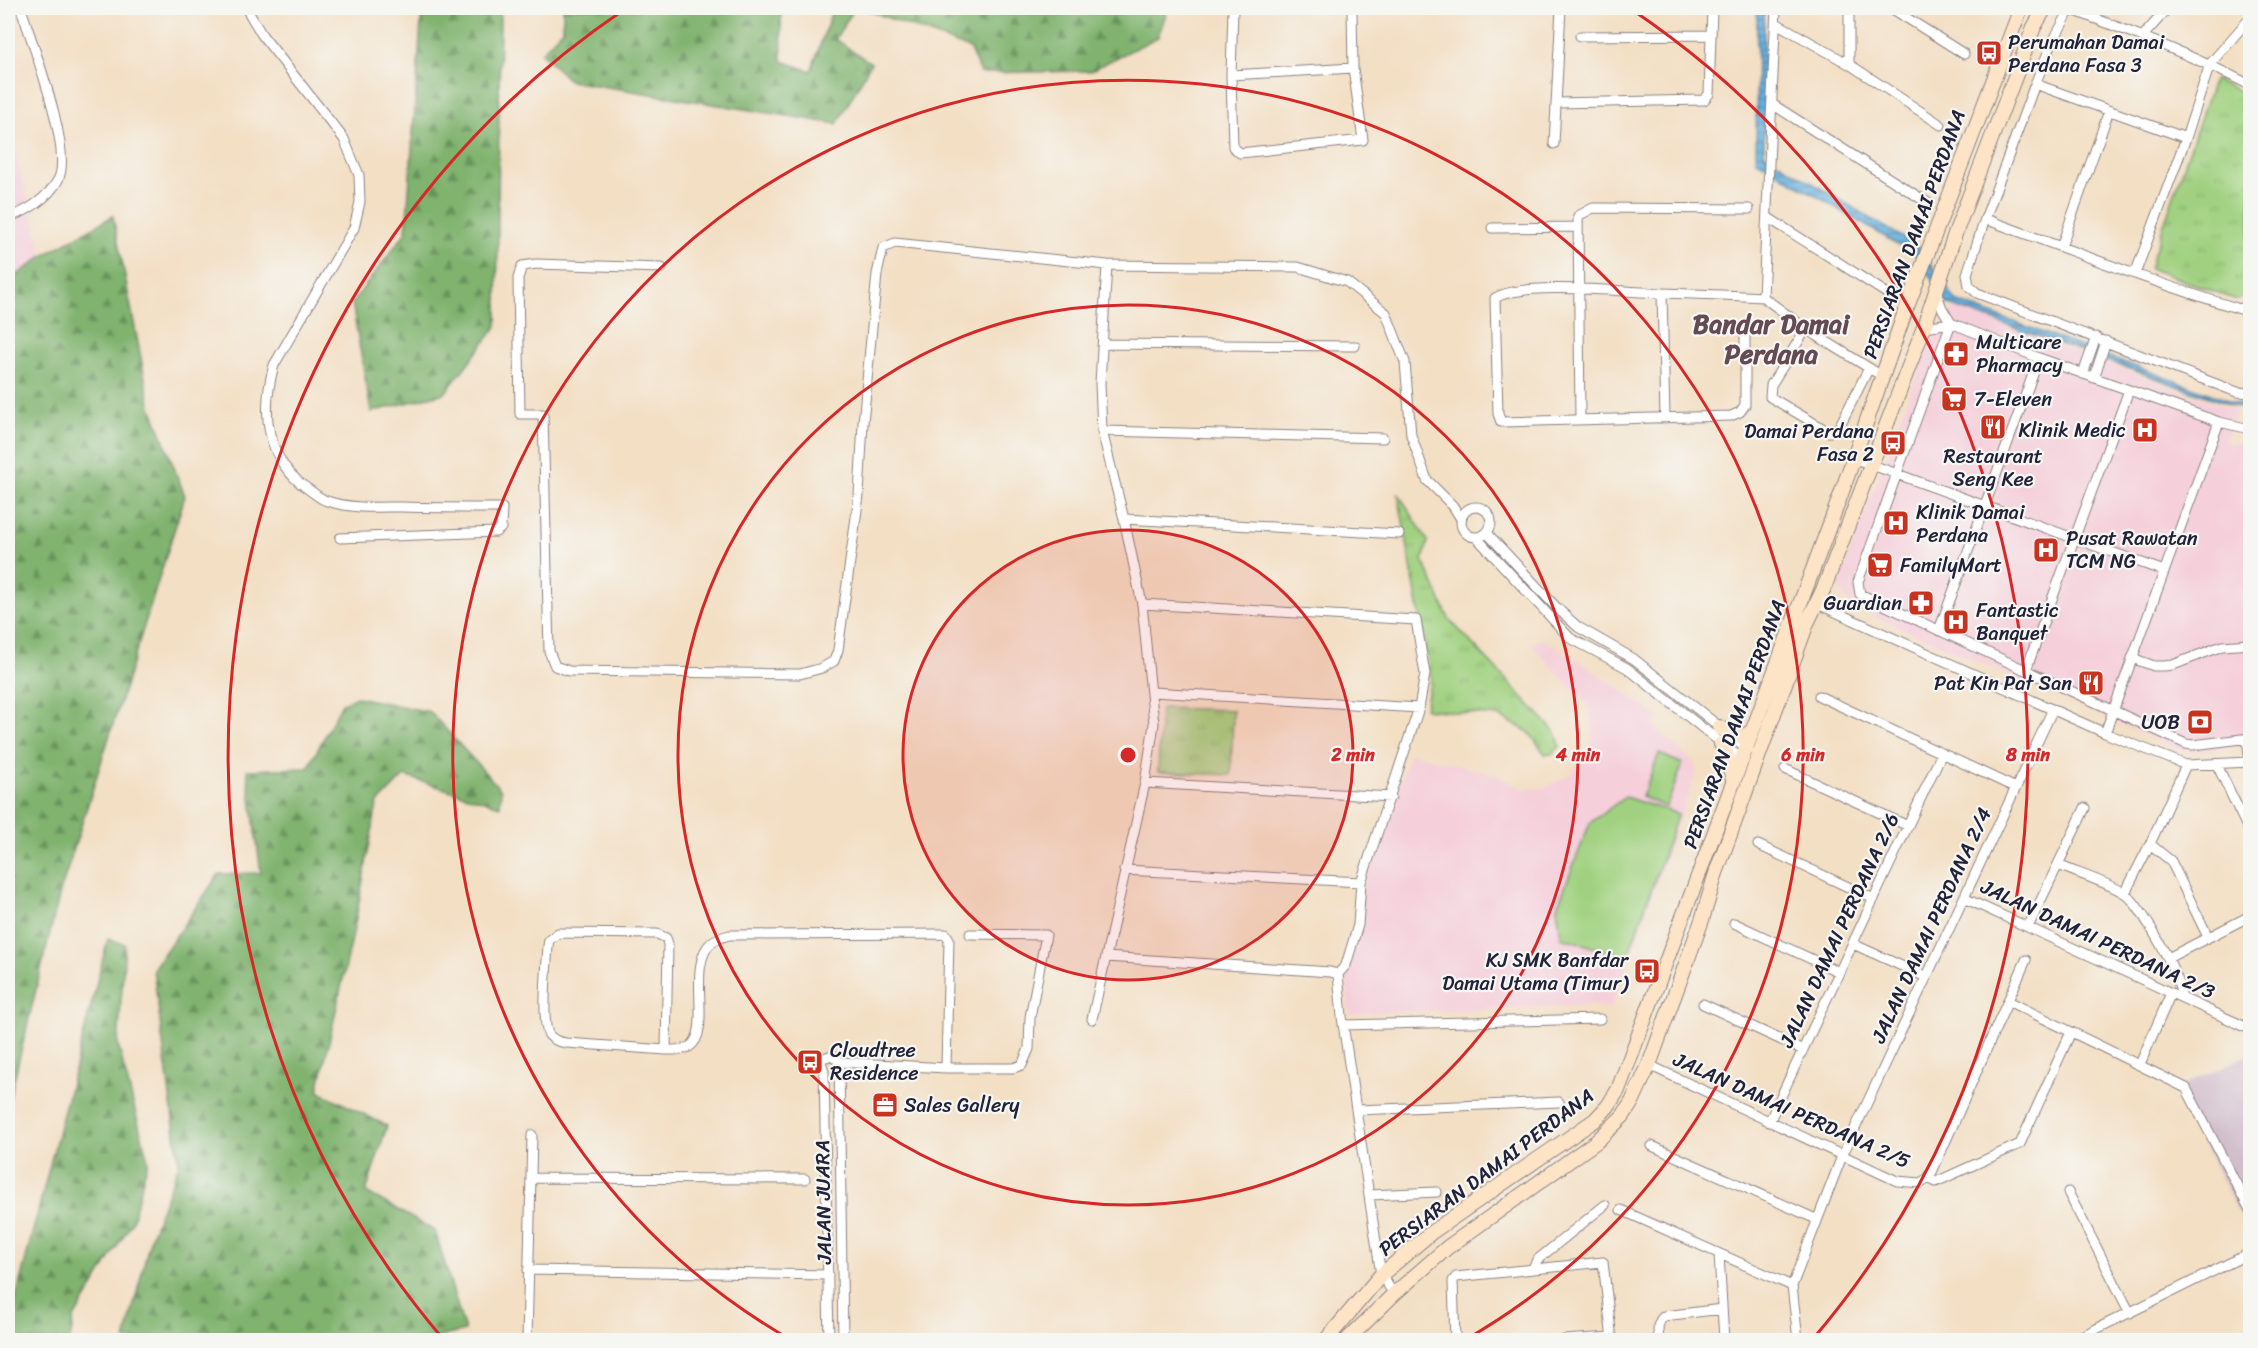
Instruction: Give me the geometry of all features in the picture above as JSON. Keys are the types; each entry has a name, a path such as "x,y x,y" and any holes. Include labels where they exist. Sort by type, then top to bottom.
{"main road":[{"name":"PERSIARAN DAMAI PERDANA","path":"1326,1341 1381,1275 1432,1232 1575,1134 1603,1112 1618,1090 1882,376 2021,8"},
{"name":"PERSIARAN DAMAI PERDANA","path":"1347,1341 1394,1294 1448,1247 1582,1153 1623,1116 1632,1102 1649,1065 1807,623 1824,588 1872,464 1924,327 1956,231 2030,38 2045,8"},
{"name":"PERSIARAN DAMAI PERDANA","path":"1750,779 1766,759 1822,606 1824,588"},
{"path":"1719,727 1737,737 1745,737 1752,731"},
{"path":"1721,744 1726,753 1733,782"},
{"path":"1575,1134 1569,1145 1575,1151 1582,1153"}],"street":[{"path":"8,216 22,213 42,199 59,179 62,153 57,125 21,8"},
{"path":"246,8 262,35 344,139 359,174 360,202 354,228 274,365 268,385 267,417 271,441 284,468 302,485 325,501 351,507 502,508 501,528 496,532 340,538"},
{"path":"1233,8 1231,75 1234,150 1240,153 1363,140 1353,68 1352,8"},
{"path":"1554,144 1561,8"},
{"path":"1556,103 1704,100 1709,94 1712,8"},
{"path":"1763,297 1776,8"},
{"path":"1849,8 1849,64"},
{"path":"1891,8 1964,54"},
{"path":"2250,85 2210,64 2070,8 2035,84 1967,274 1969,286 1977,293 2100,343 2237,392 2250,393"},
{"path":"2143,36 2168,8"},
{"path":"2135,274 2186,138 2210,64 2250,18"},
{"path":"1776,23 1849,64 1941,125"},
{"path":"1580,36 1711,34"},
{"path":"1231,75 1353,68"},
{"path":"2035,84 2186,138"},
{"path":"1772,104 1928,202"},
{"path":"2061,247 2109,111"},
{"path":"1581,420 1578,216 1593,208 1749,209"},
{"path":"1767,218 1891,296"},
{"path":"1985,219 2135,274 2240,309 2250,304"},
{"path":"1492,228 1577,227"},
{"path":"662,268 536,264 522,266 518,278 520,414 543,414 549,651 555,666 569,671 800,674 822,668 834,661 838,650 859,495 863,423 875,297 879,258 883,248 895,243 912,244 1107,265 1298,267 1347,282 1386,313 1405,362 1411,435 1414,444 1427,480 1453,506 1461,519 1463,531 1477,538 1570,638 1627,668 1721,744 1757,759"},
{"path":"1092,1019 1144,783 1154,724 1142,604 1102,431 1100,383 1107,265"},
{"path":"1745,326 1745,405 1740,412 1731,416 1501,422 1498,414 1496,298 1505,292 1537,289 1763,297 1806,328 1882,376"},
{"path":"1936,292 1951,323"},
{"path":"1662,293 1665,418"},
{"path":"1822,606 2105,733 2186,765 2250,762 2249,738 2186,744 1860,594 1858,582 1895,473 1951,323"},
{"path":"1924,327 1951,323 2094,378 2219,422 2250,429"},
{"path":"1806,328 1771,385 1770,397 1829,432 1839,427 1869,368"},
{"path":"2083,374 2089,356 2100,343"},
{"path":"2094,378 2100,359 2100,343"},
{"path":"1103,344 1355,346"},
{"path":"1939,630 2039,358"},
{"path":"2237,392 2250,386"},
{"path":"2025,670 2128,390"},
{"path":"2105,733 2219,422"},
{"path":"1102,431 1383,438"},
{"path":"1853,458 2164,571"},
{"path":"1453,506 1479,508 1490,515 1491,524 1487,533 1477,538"},
{"path":"1461,519 1469,509"},
{"path":"1124,519 1399,534"},
{"path":"1487,533 1556,607 1578,627 1634,659 1719,727 1743,754"},
{"path":"1142,604 1416,620 1425,674 1419,708 1361,882 1358,926 1346,965 1338,974 1343,1025 1381,1275 1394,1294"},
{"path":"2132,658 2154,666 2174,665 2210,649 2250,644"},
{"path":"1152,692 1419,708"},
{"path":"1819,696 2016,788"},
{"name":"JALAN DAMAI PERDANA 2/4","path":"1792,1286 1842,1156 2053,710"},
{"name":"JALAN DAMAI PERDANA 2/6","path":"1769,1122 1942,753"},
{"path":"2125,893 2186,765"},
{"path":"2217,765 2250,833"},
{"path":"1785,769 1908,826"},
{"path":"1144,783 1391,797"},
{"path":"2028,927 2085,808"},
{"path":"2150,844 2171,861 2208,937"},
{"path":"1758,845 1874,899"},
{"path":"2058,865 2125,893 2135,902 2168,958 2181,988 2181,997"},
{"path":"1124,870 1361,882"},
{"name":"JALAN DAMAI PERDANA 2/3","path":"1964,898 2250,1029"},
{"path":"2168,958 2250,916"},
{"path":"1734,923 1839,972"},
{"path":"666,1050 668,944 666,938 657,934 558,933 553,936 548,946 545,1018 549,1035 556,1041 566,1043 666,1050 687,1048 694,1043 700,1018 700,967 705,951 714,940 729,935 943,934 949,939 946,1068"},
{"path":"839,1062 946,1068 1013,1068 1022,1065 1029,1049 1030,1017 1046,935 970,934"},
{"path":"1852,944 1926,977"},
{"path":"1106,957 1338,974"},
{"path":"1924,1181 2026,960"},
{"path":"2140,1064 2171,993"},
{"path":"2008,1001 2186,1088 2250,1210"},
{"path":"1703,1004 1803,1050"},
{"path":"1343,1025 1600,1019"},
{"name":"JALAN DAMAI PERDANA 2/5","path":"1649,1065 1897,1181 1936,1182 2020,1144 2071,1032"},
{"name":"JALAN JUARA","path":"829,1341 824,1071 821,1062 823,1058 833,1055 839,1062 843,1341"},
{"path":"1357,1110 1559,1102"},
{"path":"527,1341 532,1136"},
{"path":"1652,1146 1816,1219"},
{"path":"531,1178 805,1179"},
{"path":"1369,1195 1437,1192"},
{"path":"2068,1192 2130,1313"},
{"path":"1533,1268 1538,1260 1605,1205"},
{"path":"1621,1210 1792,1286 1798,1341"},
{"path":"2074,1341 2250,1253"},
{"path":"1719,1254 1724,1341"},
{"path":"1455,1341 1453,1281 1456,1276 1603,1262 1612,1339 1564,1341"},
{"path":"528,1270 828,1275"},
{"path":"1659,1341 1659,1321 1664,1316 1722,1309"}],"shaded area":[{"path":"8,125 43,256 8,282"},
{"path":"1955,308 2236,411 2225,443 2250,444 2250,745 2186,753 1851,606 1837,587 1932,334"},
{"path":"1540,638 1569,654 1661,718 1653,726 1694,763 1696,774 1611,1009 1594,1005 1349,1014 1346,970 1363,889 1410,753 1499,776 1523,789 1544,788 1568,776 1584,760 1593,732 1590,708 1532,646"},
{"path":"2250,1054 2250,1236 2176,1089"}],"green space":[{"path":"422,8 500,8 497,326 445,393 371,412 352,303 406,232"},
{"path":"563,8 781,8 782,61 811,71 833,8 855,8 835,39 871,63 837,124 570,81 541,53 563,29"},
{"path":"862,8 1168,8 1158,37 1090,71 980,73 970,49"},
{"path":"2214,79 2250,96 2250,294 2237,300 2149,268"},
{"path":"113,216 150,404 185,496 59,896 8,1104 8,282 43,256"},
{"path":"1398,493 1428,541 1423,560 1449,619 1557,734 1560,746 1552,754 1545,754 1529,732 1498,716 1425,709 1431,678"},
{"path":"357,697 430,712 501,790 500,806 404,776 377,804 353,934 318,1091 387,1126 366,1192 435,1231 465,1331 426,1340 125,1340 151,1236 179,1164 153,969 219,874 261,873 247,770 308,768 342,703"},
{"path":"1161,708 1233,710 1231,775 1158,772"},
{"path":"1659,754 1683,764 1666,807 1642,797"},
{"path":"1625,797 1678,814 1627,958 1561,937 1557,907 1590,823"},
{"path":"108,939 125,944 118,1045 148,1160 132,1222 74,1318 70,1340 8,1340 8,1328"}],"water":[{"path":"1757,8 1764,8 1764,154 1920,248 1956,301 2241,405 2250,405 2250,408 2240,408 1947,304 1917,256 1756,160"}],"place":[{"name":"Perumahan Damai Perdana Fasa 3","path":"1989,53"},
{"name":"Multicare Pharmacy","path":"1956,354"},
{"name":"7-Eleven","path":"1954,399"},
{"name":"Restaurant Seng Kee","path":"1993,427"},
{"name":"Klinik Medic","path":"2145,430"},
{"name":"Damai Perdana Fasa 2","path":"1893,443"},
{"name":"Klinik Damai Perdana","path":"1896,523"},
{"name":"Pusat Rawatan TCM NG","path":"2046,550"},
{"name":"FamilyMart","path":"1880,565"},
{"name":"Guardian","path":"1921,603"},
{"name":"Fantastic Banquet","path":"1956,622"},
{"name":"Pat Kin Pat San","path":"2091,683"},
{"name":"UOB","path":"2200,722"},
{"name":"KJ SMK Banfdar Damai Utama (Timur)","path":"1647,971"},
{"name":"Cloudtree Residence","path":"810,1062"},
{"name":"Sales Gallery","path":"885,1105"}],"district":[{"name":"Bandar Damai Perdana","path":"1771,339"}]}
